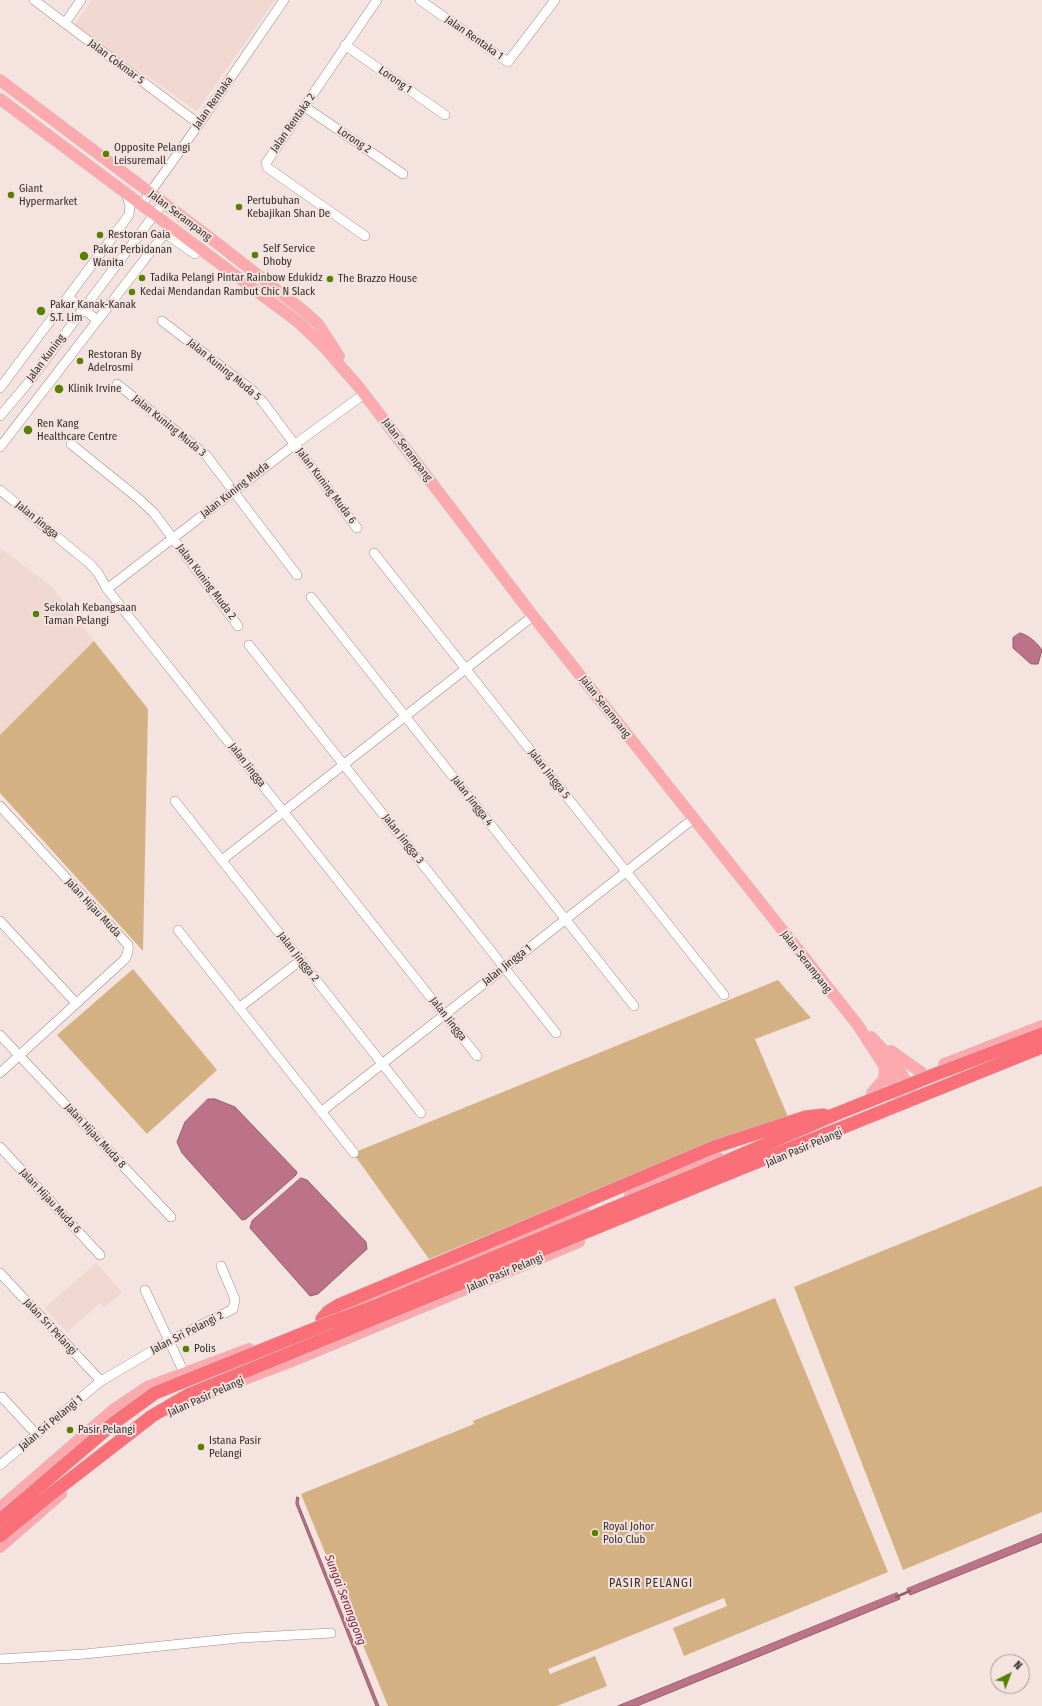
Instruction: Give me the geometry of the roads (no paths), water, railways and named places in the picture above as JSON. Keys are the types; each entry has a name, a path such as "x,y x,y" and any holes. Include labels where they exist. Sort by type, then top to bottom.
{"highway":[{"path":"0,1520 115,1422 155,1393 385,1302 699,1173 836,1114 1042,1034"},
{"path":"0,1536 152,1416 188,1395 1042,1047"},
{"path":"322,1319 328,1312 339,1304 714,1147 806,1117 836,1114"}],"main road":[{"name":"Jalan Serampang","path":"0,80 266,281 318,324 361,390"},
{"name":"Jalan Serampang","path":"0,99 124,190 298,322 323,346 361,390 533,616 857,1024 886,1067 903,1104"},
{"name":"Jalan Serampang","path":"857,1024 892,1059 906,1079 916,1099"},
{"path":"0,1508 113,1410 129,1398 147,1388 298,1330 590,1211 906,1079 1042,1026"},
{"path":"878,1044 922,1073"},
{"name":"Jalan Pasir Pelangi","path":"0,1548 65,1490 141,1429 172,1411 197,1399 826,1140 903,1104 1042,1052"},
{"path":"872,1093 884,1080 886,1067"}],"street":[{"name":"Jalan Cokmar 5","path":"34,0 199,124"},
{"path":"65,23 81,0"},
{"name":"Jalan Rentaka","path":"142,204 284,0"},
{"name":"Jalan Rentaka 2","path":"365,236 268,168 266,163 377,0"},
{"name":"Jalan Rentaka 1","path":"423,1 508,62 556,0"},
{"name":"Lorong 1","path":"345,45 445,115"},
{"name":"Lorong 2","path":"305,107 403,174"},
{"path":"0,388 129,215 130,205 124,190"},
{"name":"Jalan Kuning","path":"0,416 28,383 163,203"},
{"path":"0,447 161,238 165,235 169,236 195,254"},
{"path":"68,297 97,320"},
{"name":"Jalan Kuning Muda 5","path":"162,321 252,390 294,445"},
{"path":"28,383 42,394"},
{"name":"Jalan Kuning Muda 3","path":"117,384 198,447 206,455 297,575"},
{"name":"Jalan Kuning Muda","path":"107,589 294,445 315,431 361,390"},
{"name":"Jalan Kuning Muda 2","path":"71,444 154,513 238,626"},
{"name":"Jalan Kuning Muda 6","path":"294,445 357,528"},
{"name":"Jalan Jingga","path":"0,490 90,564 98,573 107,589 477,1056"},
{"name":"Jalan Jingga 5","path":"374,553 724,995"},
{"name":"Jalan Jingga 4","path":"311,597 634,1006"},
{"path":"222,860 533,616"},
{"name":"Jalan Jingga 3","path":"249,645 556,1034"},
{"name":"Jalan Jingga 2","path":"175,801 422,1113"},
{"name":"Jalan Hijau Muda","path":"0,806 128,945 128,952 124,960 0,1073"},
{"name":"Jalan Jingga 1","path":"321,1112 693,819"},
{"path":"0,921 76,1003"},
{"path":"178,930 354,1153"},
{"path":"240,1008 301,960"},
{"name":"Jalan Hijau Muda 8","path":"0,1035 170,1217"},
{"name":"Jalan Hijau Muda 6","path":"0,1147 100,1255"},
{"name":"Jalan Sri Pelangi 2","path":"101,1381 168,1341 233,1309 235,1299 221,1266"},
{"name":"Jalan Sri Pelangi","path":"0,1273 101,1381"},
{"path":"145,1290 168,1341 197,1399"},
{"name":"Jalan Sri Pelangi 1","path":"0,1465 101,1381"},
{"path":"2,1397 37,1435"},
{"path":"0,1659 86,1654 246,1638 330,1633"}],"waterway":[{"path":"896,1597 910,1591"}],"place":[{"name":"Opposite Pelangi Leisuremall","path":"106,154"},
{"name":"Giant Hypermarket","path":"11,195"},
{"name":"Pertubuhan Kebajikan Shan De","path":"239,207"},
{"name":"Restoran Gaia","path":"100,235"},
{"name":"Self Service Dhoby","path":"255,255"},
{"name":"Pakar Perbidanan Wanita","path":"84,256"},
{"name":"Tadika Pelangi Pintar Rainbow Edukidz","path":"142,278"},
{"name":"The Brazzo House","path":"330,279"},
{"name":"Kedai Mendandan Rambut Chic N Slack","path":"132,292"},
{"name":"Pakar Kanak-Kanak S.T. Lim","path":"41,311"},
{"name":"Restoran By Adelrosmi","path":"80,361"},
{"name":"Klinik Irvine","path":"59,389"},
{"name":"Ren Kang Healthcare Centre","path":"28,430"},
{"name":"Sekolah Kebangsaan Taman Pelangi","path":"36,614"},
{"name":"Polis","path":"186,1349"},
{"name":"Pasir Pelangi","path":"70,1430"},
{"name":"Istana Pasir Pelangi","path":"201,1447"},
{"name":"Royal Johor Polo Club","path":"595,1533"}],"district":[{"name":"PASIR PELANGI","path":"651,1584"}],"water label":[{"name":"Sungai Seranggong","path":"345,1600"}]}
